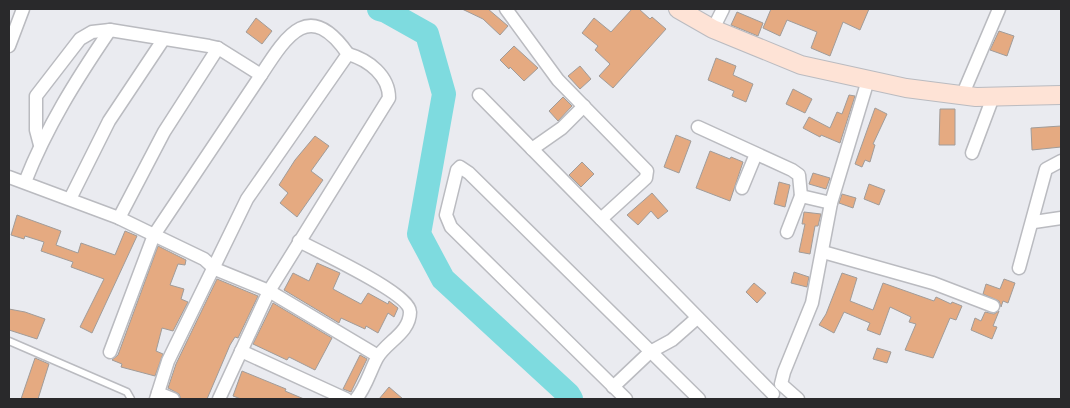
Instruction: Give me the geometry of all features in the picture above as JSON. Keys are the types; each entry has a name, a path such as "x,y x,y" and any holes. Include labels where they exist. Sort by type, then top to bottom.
{"street":[{"path":"506,9 558,80 647,171 646,178 601,219"},
{"path":"678,9 713,29 801,65 906,88 962,96 1061,95"},
{"path":"713,29 723,9"},
{"path":"962,96 999,9"},
{"path":"9,46 22,14"},
{"path":"110,352 154,235 262,75 292,27 302,19 312,18 324,23 337,33 348,54 361,59 378,72 389,87 389,98 269,291 219,399"},
{"path":"25,182 40,145 69,90 110,30"},
{"path":"40,145 36,130 36,96 80,39 92,32 110,30 218,48 262,75"},
{"path":"70,199 109,121 164,40"},
{"path":"119,218 164,132 218,48"},
{"path":"173,399 157,396 168,360 247,199 348,54"},
{"path":"775,392 812,303 831,203 868,80"},
{"path":"479,95 697,318 775,392 798,399"},
{"path":"972,153 993,97"},
{"path":"532,149 562,128 584,106"},
{"path":"698,127 799,175 801,196 787,232"},
{"path":"742,188 756,154"},
{"path":"1019,268 1034,222 1046,169 1061,161"},
{"path":"626,399 451,227 446,215 457,170 464,169 469,173 700,399"},
{"path":"9,177 119,218 204,260 214,269 269,291 378,356"},
{"path":"801,196 831,203"},
{"path":"1034,222 1061,218"},
{"path":"299,241 389,288 408,304 410,313 404,330 378,356 356,399"},
{"path":"823,252 933,283 993,306"},
{"path":"613,387 650,352 672,340 697,318"},
{"path":"241,351 346,399"}],"lane":[{"path":"9,340 128,392 131,399"}],"building":[{"path":"462,9 488,9 508,26 500,35 483,19"},
{"path":"632,9 639,9 666,29 613,88 599,76 610,64 595,50 598,46 582,33 594,18 611,32"},
{"path":"771,9 869,9 860,30 843,22 830,56 811,48 817,32 787,20 780,36 763,28"},
{"path":"737,12 763,23 758,36 731,25"},
{"path":"256,18 272,31 262,44 246,32"},
{"path":"999,31 1014,36 1007,56 990,50"},
{"path":"514,46 538,68 524,81 500,60"},
{"path":"716,58 736,66 733,75 753,84 746,102 732,96 734,91 708,80"},
{"path":"580,66 591,79 580,89 568,76"},
{"path":"793,89 812,99 805,113 786,104"},
{"path":"849,95 855,96 840,143 821,135 820,137 803,128 809,117 830,128 837,112 842,114"},
{"path":"563,97 572,106 558,121 549,111"},
{"path":"875,108 887,114 873,144 875,145 870,162 865,160 862,167 855,164"},
{"path":"940,109 955,109 955,145 939,145"},
{"path":"1061,126 1061,147 1032,150 1031,128"},
{"path":"676,135 691,141 679,173 664,167"},
{"path":"315,136 329,146 311,171 323,180 297,217 280,203 288,193 279,185 295,160"},
{"path":"710,151 743,162 730,201 696,188"},
{"path":"582,162 594,174 581,187 569,175"},
{"path":"813,173 830,178 826,189 809,184"},
{"path":"779,182 790,185 785,207 774,204"},
{"path":"869,184 885,190 879,205 864,199"},
{"path":"652,193 668,211 658,219 651,211 638,225 627,215"},
{"path":"842,194 856,198 853,208 839,203"},
{"path":"804,212 821,214 818,226 815,226 810,254 799,252 805,224 802,224"},
{"path":"17,215 61,231 56,245 78,253 81,243 115,255 125,231 137,236 92,333 80,327 104,279 71,267 73,262 41,251 44,242 25,236 24,239 11,235"},
{"path":"158,246 186,260 185,265 178,264 170,285 184,289 181,299 188,302 173,331 162,328 156,351 163,354 155,376 121,367 122,364 112,360 118,355"},
{"path":"317,263 340,273 333,289 361,304 368,293 388,304 389,301 398,308 394,317 388,313 378,333 366,326 365,329 341,318 339,323 284,290 293,273 309,281"},
{"path":"794,272 809,277 807,287 791,283"},
{"path":"842,273 857,278 850,301 873,310 883,283 934,301 936,297 951,304 952,302 962,306 956,320 950,318 933,358 905,350 916,324 909,322 911,317 890,307 880,335 867,330 870,323 844,312 834,333 819,325 826,314"},
{"path":"217,279 258,296 238,338 235,337 230,345 207,399 181,399 179,394 168,388 176,364"},
{"path":"1004,279 1015,283 1008,303 1003,301 1001,307 999,301 983,294 986,284 1000,289"},
{"path":"754,283 766,293 757,303 746,292"},
{"path":"273,303 332,338 315,370 289,357 287,360 253,344"},
{"path":"9,309 45,319 37,339 9,330"},
{"path":"999,311 993,326 997,327 992,339 971,330 975,318 981,321 985,312 994,314"},
{"path":"877,348 891,352 887,363 873,359"},
{"path":"360,355 367,359 351,392 343,389"},
{"path":"35,358 49,364 38,399 21,399"},
{"path":"242,371 286,389 285,391 304,399 241,399 233,396"},
{"path":"389,387 403,399 379,399"}],"waterway":[{"path":"379,9 427,34 444,94 419,234 443,279 568,394 571,399"}]}
